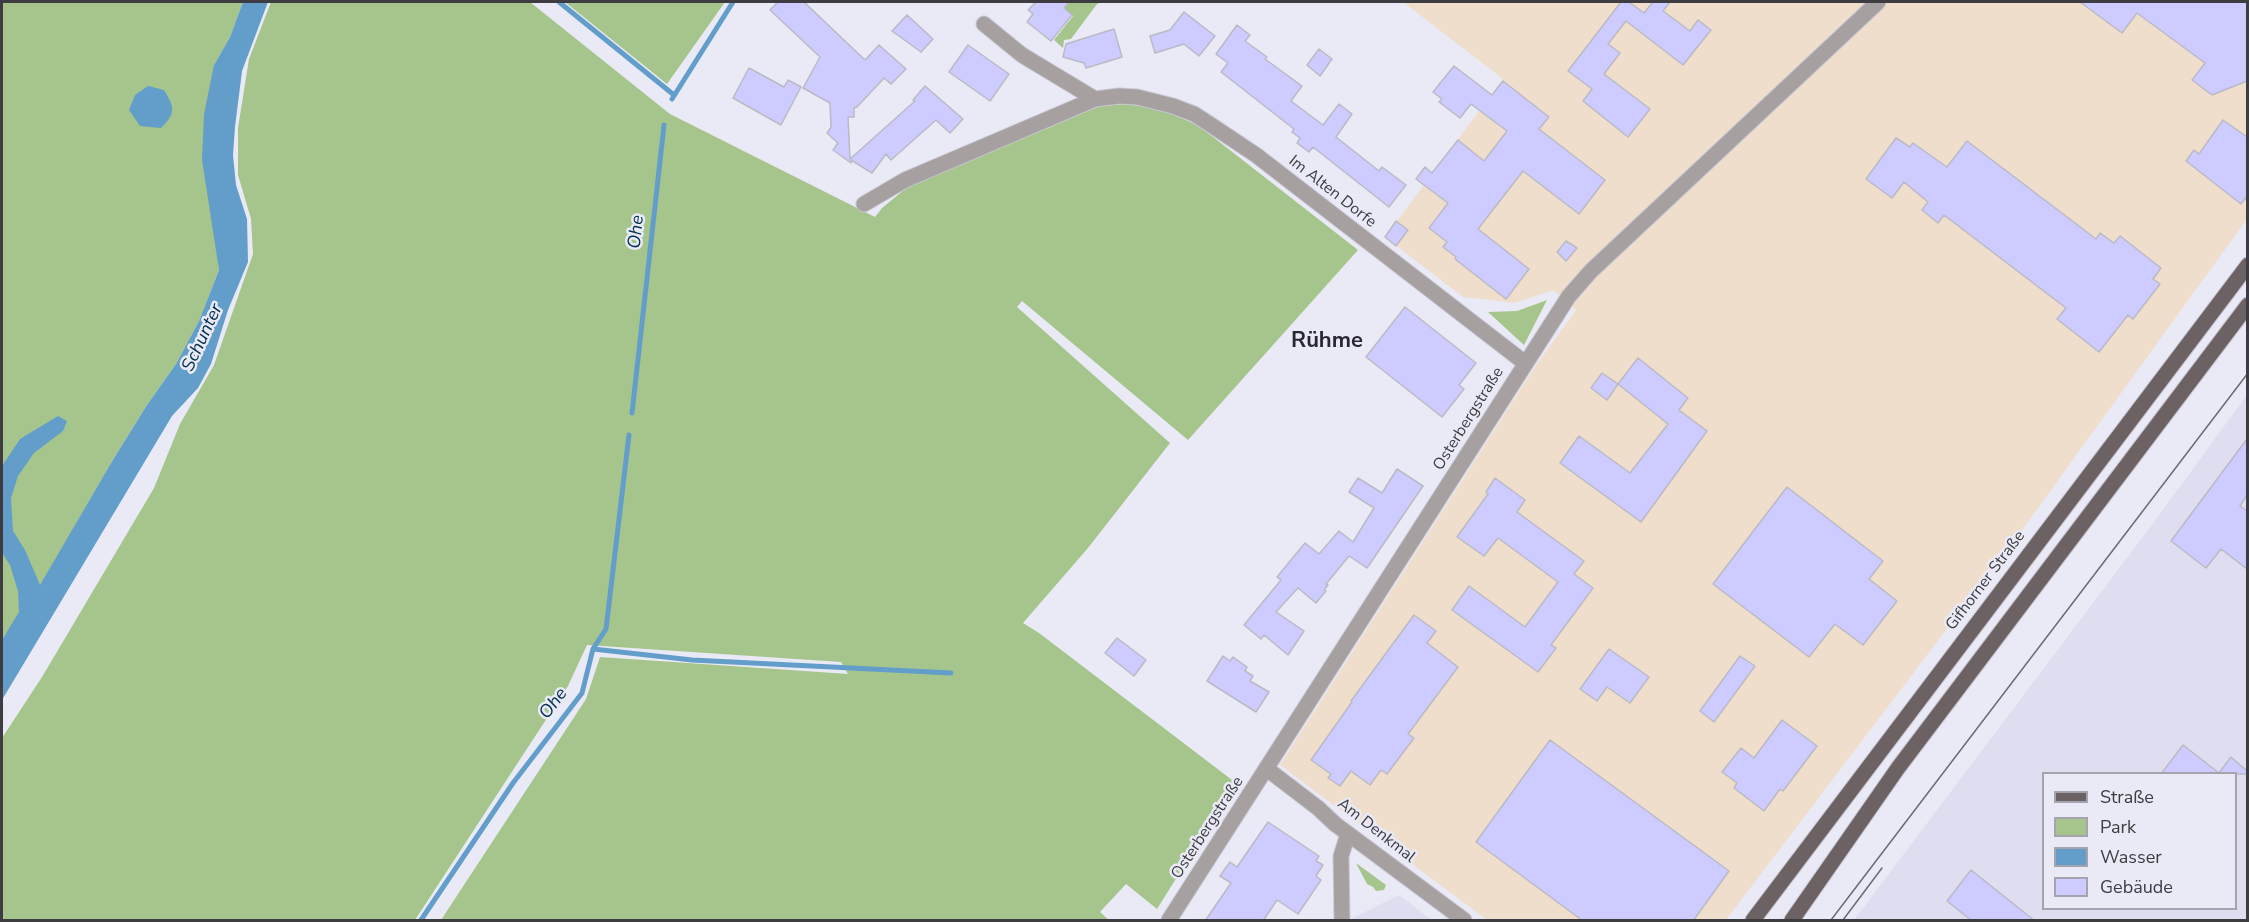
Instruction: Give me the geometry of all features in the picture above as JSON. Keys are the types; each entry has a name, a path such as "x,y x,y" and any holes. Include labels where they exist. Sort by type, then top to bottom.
{"main road":[{"name":"Gifhorner Straße","path":"1753,921 2247,265"},
{"path":"1792,921 1899,768 2247,305"}],"street":[{"name":"Osterbergstraße","path":"1169,921 1525,363 1579,283 1878,2"},
{"path":"984,24 1022,55 1095,99"},
{"name":"Im Alten Dorfe","path":"864,204 905,180 1095,99 1119,96 1152,100 1194,114 1256,155 1525,363"},
{"name":"Am Denkmal","path":"1267,769 1348,834 1464,921"},
{"path":"1342,921 1341,856 1348,834"}],"shaded area":[{"path":"1403,2 2247,2 2247,219 2025,526 1726,920 1487,920 1280,765 1534,368 1576,310 1553,290 1515,303 1463,297 1385,237 1503,79"},
{"path":"2247,395 2247,920 1854,920 2151,526"},
{"path":"1399,895 1432,920 1351,920 1351,919"}],"green space":[{"path":"2,2 243,2 230,37 214,65 214,230 219,270 199,321 176,364 111,463 40,586 2,640 3,67"},
{"path":"271,2 530,2 670,114 875,217 882,208 910,185 1100,106 1126,104 1162,109 1199,126 1358,250 1188,440 1022,301 1017,307 1170,443 1088,548 1023,623 1236,783 1157,909 1126,884 1100,912 1109,920 441,920 586,699 600,657 848,674 841,662 587,645 568,686 415,920 2,920 2,738 42,677 154,488 180,424 214,365 253,254 251,219 238,175 238,128 249,59"},
{"path":"565,2 725,2 667,84"},
{"path":"1069,2 1103,2 1097,4 1071,39 1064,40 1063,48 1054,40 1073,16 1064,8"},
{"path":"1547,300 1524,345 1488,312 1517,311"},
{"path":"1356,863 1386,885 1384,890 1376,891 1367,884"}],"water":[{"name":"Schunter","path":"243,2 268,2 242,71 235,127 233,155 236,185 247,219 248,262 228,310 211,364 198,388 172,416 2,700 2,640 19,612 18,591 10,565 2,553 2,466 20,439 58,416 67,421 63,431 34,453 18,476 11,498 13,531 25,550 40,585 111,463 176,364 199,321 219,270 202,160 204,114 214,65 230,37"},
{"path":"148,86 164,90 172,106 169,118 161,128 140,126 129,110 135,95"}],"building":[{"path":"778,2 804,2 865,60 879,45 906,69 891,84 884,78 854,108 854,117 848,117 850,159 915,101 913,100 925,86 963,119 950,133 936,120 891,160 886,154 872,173 851,160 851,163 833,150 838,143 827,133 831,127 830,103 803,88 820,57 770,10"},
{"path":"1036,2 1069,2 1064,8 1072,15 1051,41 1027,22 1033,14 1028,10"},
{"path":"1621,2 1629,2 1644,13 1653,2 1670,2 1663,11 1690,31 1698,20 1711,30 1683,65 1626,21 1608,44 1620,53 1604,74 1650,109 1628,137 1583,101 1592,89 1568,71"},
{"path":"2080,2 2247,2 2247,81 2212,95 2192,80 2205,63 2137,13 2122,33"},
{"path":"1184,12 1215,36 1199,56 1184,44 1155,53 1150,36 1170,30"},
{"path":"907,15 933,39 921,52 892,31"},
{"path":"1237,25 1250,35 1245,41 1302,86 1291,101 1323,125 1339,104 1352,114 1336,137 1379,171 1382,167 1406,185 1389,207 1313,147 1309,152 1297,143 1300,138 1292,132 1294,129 1221,72 1228,63 1216,54"},
{"path":"1114,29 1122,57 1086,68 1084,63 1063,57 1066,44"},
{"path":"968,45 1009,74 990,101 949,72"},
{"path":"1319,49 1332,59 1320,76 1307,65"},
{"path":"1454,66 1492,95 1503,81 1549,117 1539,129 1605,180 1579,214 1523,171 1478,229 1529,269 1506,299 1443,247 1447,242 1429,228 1448,203 1416,179 1425,167 1432,173 1458,140 1484,161 1507,131 1471,104 1460,118 1439,102 1442,99 1433,92"},
{"path":"749,68 784,87 788,80 801,87 781,125 733,98"},
{"path":"2223,120 2247,137 2247,196 2241,204 2186,161 2194,150 2199,154"},
{"path":"1896,138 1910,147 1913,143 1947,167 1967,141 2096,239 2100,233 2114,243 2120,236 2161,268 2153,279 2160,284 2133,319 2128,315 2099,352 2057,319 2066,308 1944,215 1938,223 1922,210 1928,202 1904,182 1892,198 1866,179"},
{"path":"1396,221 1408,230 1396,246 1385,237"},
{"path":"1566,241 1577,248 1566,261 1557,252"},
{"path":"1405,307 1476,363 1459,385 1464,389 1442,417 1366,357"},
{"path":"1638,358 1688,398 1679,410 1707,431 1641,522 1560,463 1579,436 1630,473 1668,424 1618,384"},
{"path":"1602,373 1618,384 1607,400 1591,388"},
{"path":"2247,439 2247,495 2240,506 2247,511 2247,569 2221,549 2206,568 2171,541"},
{"path":"1397,469 1423,486 1367,568 1349,556 1326,584 1328,585 1324,590 1326,591 1316,603 1298,588 1276,612 1304,631 1288,655 1264,635 1261,639 1244,625 1281,580 1277,577 1305,543 1319,554 1339,531 1353,542 1374,508 1349,492 1358,478 1382,493"},
{"path":"1495,478 1525,500 1517,512 1584,561 1574,574 1593,588 1551,645 1556,648 1538,672 1452,610 1469,586 1525,627 1558,582 1498,538 1484,556 1457,537 1488,494 1486,492"},
{"path":"1787,487 1883,561 1869,579 1897,601 1863,645 1835,624 1809,657 1713,584"},
{"path":"1414,615 1436,631 1427,643 1458,667 1408,734 1414,738 1387,774 1381,770 1370,785 1351,771 1340,786 1328,778 1331,774 1311,760"},
{"path":"1117,638 1146,660 1134,676 1105,653"},
{"path":"1609,649 1649,677 1630,703 1607,687 1597,701 1580,689"},
{"path":"1223,656 1230,661 1233,657 1247,667 1245,671 1253,676 1250,681 1269,692 1256,712 1207,681"},
{"path":"1740,656 1755,666 1714,722 1700,711"},
{"path":"1782,720 1817,746 1783,791 1780,789 1764,811 1734,788 1737,783 1722,772 1741,748 1754,758"},
{"path":"1550,740 1729,871 1693,921 1583,921 1476,842"},
{"path":"2183,745 2218,772 2163,772"},
{"path":"2231,757 2247,771 2247,774 2220,772"},
{"path":"1268,822 1319,856 1316,861 1323,865 1316,876 1321,880 1298,914 1277,900 1263,921 1205,921 1231,883 1220,876 1230,862 1237,867"},
{"path":"1971,870 2035,921 1972,921 1947,901"}],"waterway":[{"path":"559,2 674,95"},
{"name":"Ohe","path":"672,99 733,2"},
{"name":"Ohe","path":"632,413 664,125"},
{"name":"Ohe","path":"421,920 513,783 582,693 593,649 606,629 629,435"},
{"path":"593,649 692,660 951,673"}],"tram line":[{"path":"1831,920 2248,373"},
{"path":"1843,920 1882,868"}],"district":[{"name":"Rühme","path":"1327,342"}]}
